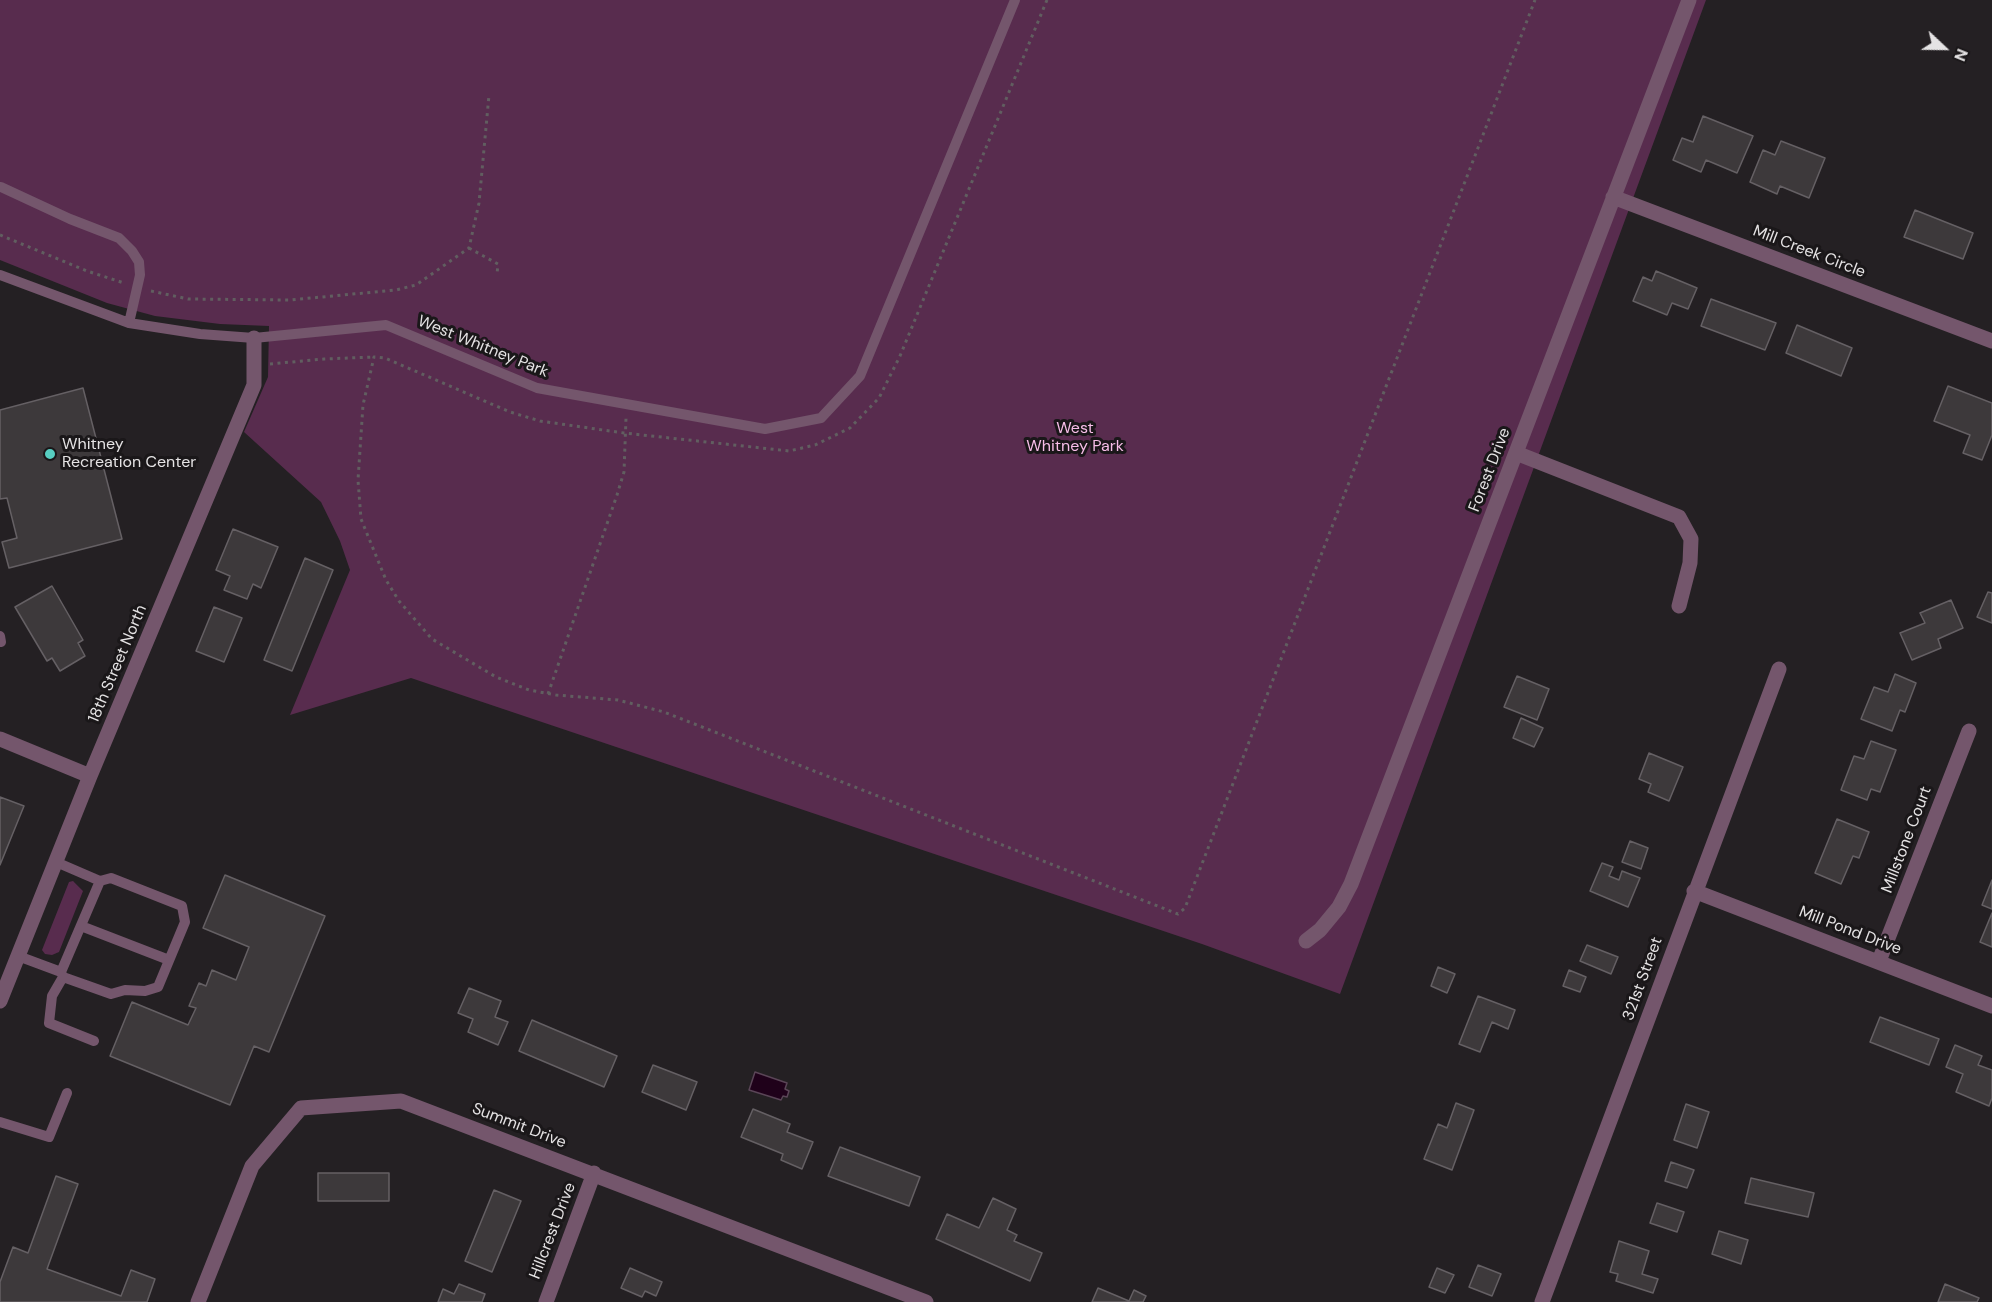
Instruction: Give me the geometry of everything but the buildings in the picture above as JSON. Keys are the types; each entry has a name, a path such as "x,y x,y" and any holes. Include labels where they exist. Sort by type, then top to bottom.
{"street":[{"name":"Forest Drive","path":"1306,941 1320,930 1339,907 1351,884 1689,0"},
{"name":"Mill Creek Circle","path":"1613,197 1992,341"},
{"name":"18th Street North","path":"0,1001 90,776 254,385 254,338"},
{"path":"1516,453 1679,517 1691,539 1690,563 1679,606"},
{"name":"321st Street","path":"1542,1302 1779,669"},
{"name":"Millstone Court","path":"1879,961 1968,731"},
{"path":"0,740 90,776"},
{"name":"Mill Pond Drive","path":"1694,891 1992,1006"},
{"name":"Summit Drive","path":"198,1302 252,1166 301,1108 401,1101 926,1302"},
{"name":"Hillcrest Drive","path":"546,1302 594,1173"}],"lane":[{"name":"West Whitney Park","path":"0,275 129,322 200,334 254,338 386,325 537,388 765,429 821,418 860,375 1015,0"},
{"path":"1,187 70,219 119,238 139,262 138,288 129,322"},
{"path":"18,956 111,994 125,990 145,991 158,987 185,922 182,906 111,878 100,881 56,862"},
{"path":"94,1041 50,1023 52,996 100,881"},
{"path":"81,926 169,960"},
{"path":"0,1122 49,1137 67,1093"}],"path":[{"path":"270,364 324,359 385,358 520,415 540,421 624,433 789,451 815,445 850,428 879,398 900,356 1047,0"},
{"path":"374,357 363,405 358,480 361,519 386,580 399,601 432,639 496,677 529,690 548,694 618,700 664,712 1178,914 1185,908 1194,886 1535,0"},
{"path":"0,235 87,271 138,288 188,299 290,300 396,290 416,285 469,248 478,203 489,95"},
{"path":"469,248 498,264 497,274"},
{"path":"548,694 624,472 626,418"}],"green space":[{"name":"West Whitney Park","path":"0,0 1706,0 1340,994 1202,944 411,678 290,715 350,570 340,541 321,502 244,432 268,377 269,326 220,324 155,316 107,303 0,260"},
{"path":"73,881 83,891 59,952 52,955 45,954 42,950 69,882"}],"shaded area":[{"path":"755,1072 787,1083 785,1089 789,1091 787,1097 783,1096 781,1100 749,1090"}],"place":[{"name":"Whitney Recreation Center","path":"50,454"}]}
